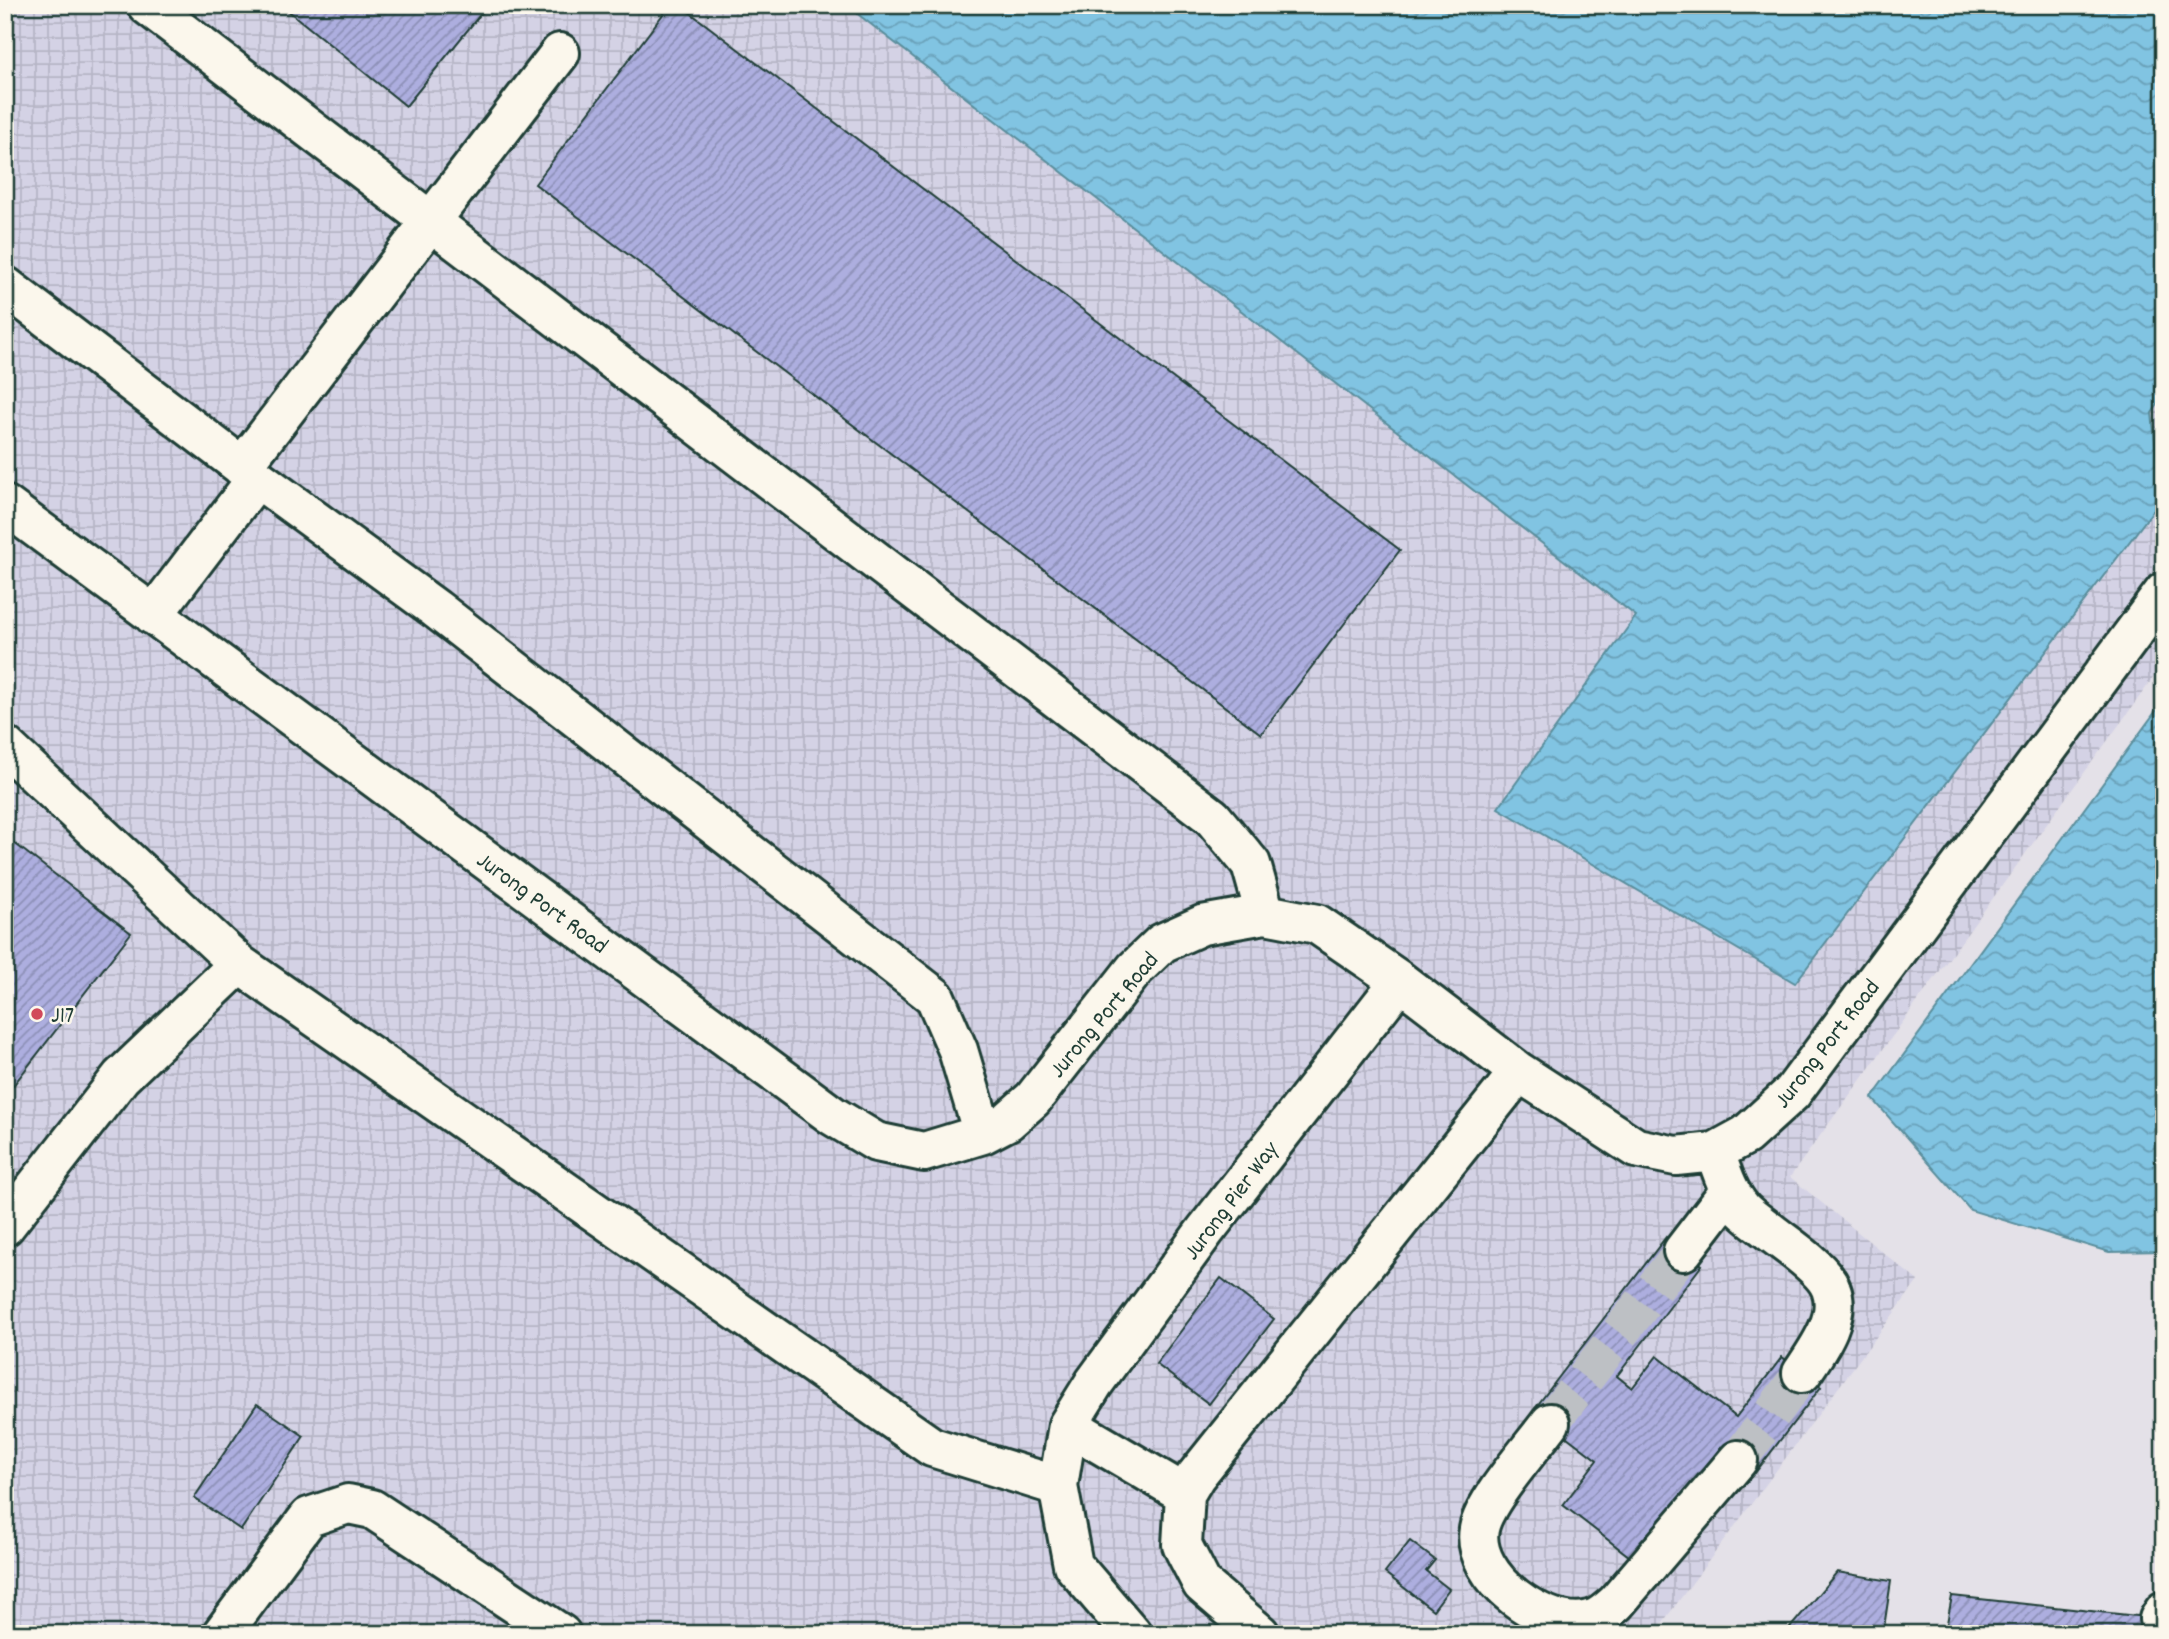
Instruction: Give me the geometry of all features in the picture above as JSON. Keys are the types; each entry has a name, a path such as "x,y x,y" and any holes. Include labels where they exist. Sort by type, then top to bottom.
{"street":[{"path":"147,5 1212,817 1251,864 1265,914"},
{"path":"153,615 250,473 430,221 560,53"},
{"path":"5,286 250,473 436,608 935,997 958,1049 982,1134"},
{"name":"Jurong Port Road","path":"5,505 833,1116 876,1142 924,1152 982,1134 1007,1121 1032,1100 1135,969 1162,943 1202,925 1265,914 1317,924 1400,981 1519,1072 1636,1149 1676,1156 1714,1152 1746,1135 1792,1093 2164,592"},
{"path":"5,746 239,964 932,1447 1058,1486"},
{"path":"5,1226 121,1077 239,964"},
{"name":"Jurong Pier Way","path":"1132,1634 1073,1565 1058,1486 1068,1425 1094,1383 1205,1231 1400,981"},
{"path":"1260,1634 1202,1584 1182,1545 1185,1494 1195,1477 1519,1072"},
{"path":"1714,1152 1730,1191 1744,1210 1819,1271 1831,1288 1831,1321 1822,1344 1802,1373"},
{"path":"1683,1251 1730,1191"},
{"path":"1550,1423 1483,1512 1478,1533 1488,1567 1515,1599 1553,1618 1572,1622 1589,1620 1611,1608 1738,1460"},
{"path":"1068,1425 1185,1494"},
{"path":"222,1634 309,1517 348,1503 372,1509 561,1634"}],"shaded area":[{"path":"5,5 850,5 2161,500 2152,413 2164,396 2164,663 1790,1177 1918,1281 1654,1634 5,1634"}],"water":[{"path":"846,5 2164,5 2164,396 2152,413 2161,500 1795,983 1498,808 1636,616"},
{"path":"2164,700 2164,1251 2109,1252 1970,1210 1872,1098"}],"building":[{"path":"281,5 488,5 406,106"},
{"path":"670,5 680,5 1400,550 1261,734 535,184"},
{"name":"J17","path":"5,836 131,933 5,1096"},
{"path":"1666,1237 1702,1265 1617,1376 1632,1388 1657,1356 1736,1417 1782,1357 1821,1387 1755,1473 1721,1447 1634,1560 1563,1505 1597,1460 1533,1411"},
{"path":"1221,1278 1274,1319 1209,1404 1156,1364"},
{"path":"257,1404 304,1436 241,1530 194,1498"},
{"path":"1410,1541 1435,1560 1426,1571 1449,1589 1433,1610 1385,1573"},
{"path":"1837,1572 1891,1581 1883,1634 1819,1634 1789,1629"},
{"path":"1952,1596 2164,1619 2164,1634 1945,1634"}],"tunnel":[{"path":"1550,1423 1683,1251"},
{"path":"1738,1460 1802,1373"}],"place":[{"name":"J17","path":"37,1014"}]}
